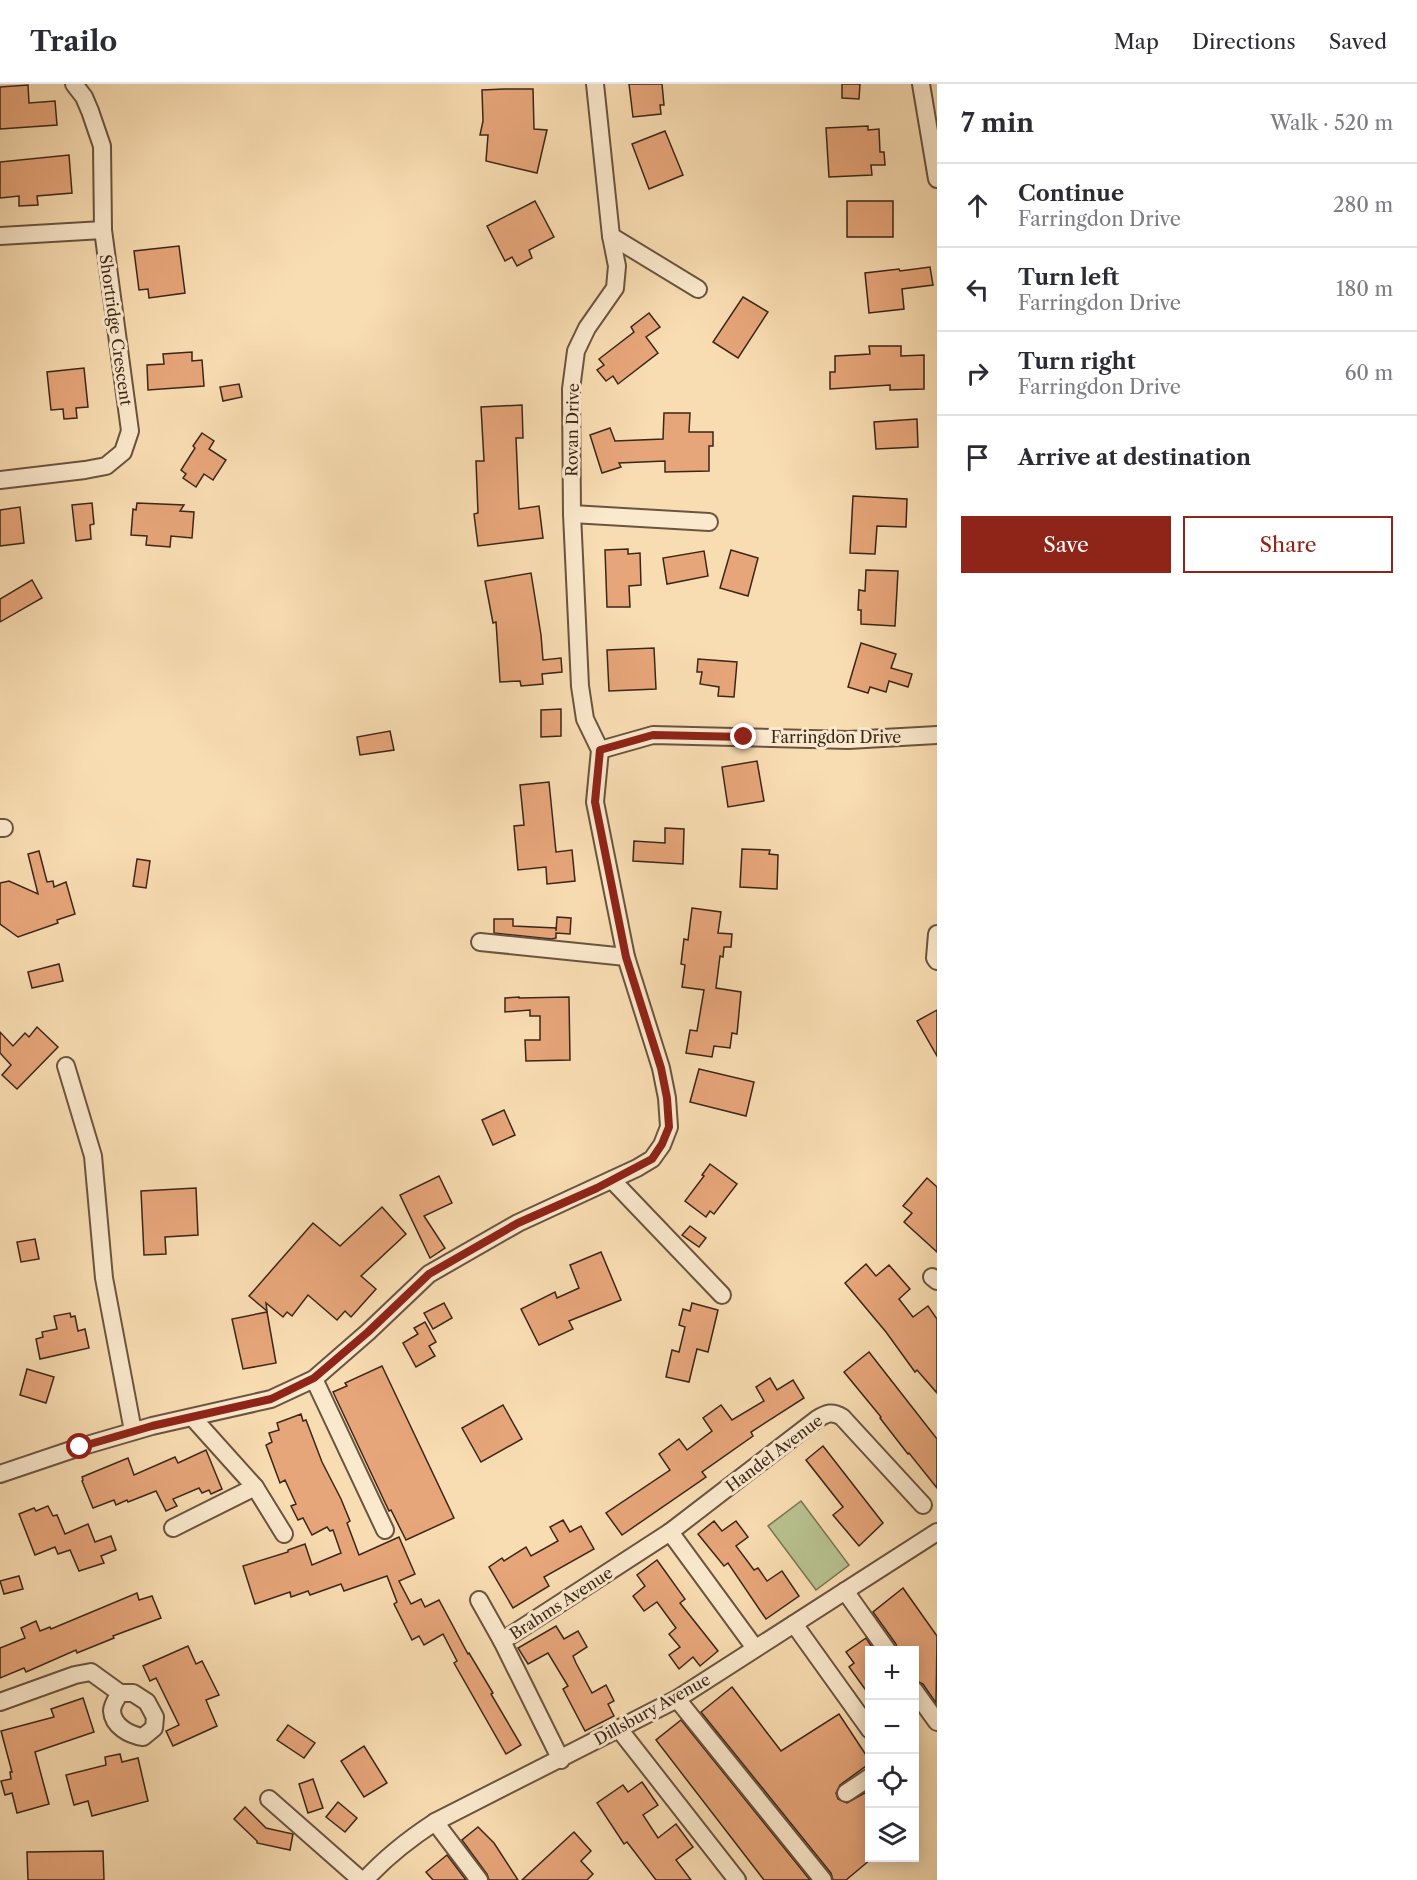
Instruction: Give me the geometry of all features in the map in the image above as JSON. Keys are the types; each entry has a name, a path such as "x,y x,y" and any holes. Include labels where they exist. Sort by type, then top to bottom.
{"street":[{"name":"Shortridge Crescent","path":"0,480 85,470 106,465 123,452 130,431 103,230 102,146 90,111 75,84"},
{"name":"Rovan Drive","path":"595,84 610,236 618,266 615,288 587,328 576,351 571,389 572,514 580,686 585,719 600,750"},
{"path":"921,84 937,179"},
{"path":"0,236 103,230"},
{"path":"610,236 698,289"},
{"path":"572,514 709,522"},
{"name":"Farringdon Drive","path":"600,750 653,735 848,740 937,735"},
{"path":"0,1474 133,1431 271,1399 314,1378 368,1332 429,1274 518,1223 652,1159 669,1127 667,1098 661,1068 626,957 595,802 600,750"},
{"path":"937,934 935,948 937,961"},
{"path":"480,942 626,957"},
{"path":"66,1066 93,1156 104,1278 133,1431"},
{"path":"612,1180 722,1295"},
{"path":"314,1378 385,1530"},
{"name":"Handel Avenue","path":"670,1532 826,1413 834,1412 850,1424 923,1505"},
{"path":"193,1418 255,1487 284,1534"},
{"path":"173,1528 255,1487"},
{"path":"670,1532 755,1648"},
{"name":"Brahms Avenue","path":"561,1760 502,1641 670,1532"},
{"name":"Dillsbury Avenue","path":"363,1880 410,1838 435,1822 561,1760 677,1699 937,1532"},
{"path":"845,1591 884,1646"},
{"path":"479,1600 502,1641"},
{"path":"794,1624 865,1723"},
{"path":"0,1702 75,1675 91,1672 120,1693"},
{"path":"919,1696 937,1722"},
{"path":"677,1699 823,1880"},
{"path":"619,1729 737,1880"},
{"path":"846,1793 865,1780"},
{"path":"269,1799 363,1880"},
{"path":"435,1822 479,1880"}],"green space":[{"path":"801,1501 849,1565 816,1590 768,1526"}],"building":[{"path":"629,84 662,84 664,105 660,105 661,114 633,117"},
{"path":"842,84 860,84 859,99 842,98"},
{"path":"28,85 29,103 55,101 57,125 0,129 0,87"},
{"path":"533,89 534,129 547,130 537,173 486,161 488,135 480,135 483,121 482,90"},
{"path":"868,126 868,130 879,129 880,152 884,152 885,165 871,165 872,175 829,177 826,128"},
{"path":"665,131 683,175 649,189 632,144"},
{"path":"69,155 72,193 37,196 38,205 19,206 19,196 0,198 0,162"},
{"path":"535,201 554,237 529,250 532,258 517,266 512,257 505,261 487,226"},
{"path":"847,201 893,201 893,237 847,237"},
{"path":"179,246 185,293 149,298 148,289 139,290 134,251"},
{"path":"930,267 933,285 902,289 904,309 869,313 865,273"},
{"path":"743,297 768,312 738,358 713,342"},
{"path":"649,313 660,327 646,337 658,353 618,384 613,376 606,381 597,370 604,365 599,359 634,332 631,327"},
{"path":"869,346 901,346 901,356 924,355 924,389 890,390 890,385 830,389 830,372 835,372 835,356 870,354"},
{"path":"192,352 192,361 202,360 204,386 148,390 147,365 164,364 163,354"},
{"path":"84,368 88,407 76,408 77,418 64,419 63,409 51,410 47,372"},
{"path":"239,384 242,397 223,401 220,387"},
{"path":"522,405 523,438 516,438 519,509 539,506 543,538 478,546 474,514 478,513 476,461 484,461 481,407"},
{"path":"664,413 690,413 689,432 713,432 713,446 709,446 709,471 665,472 665,461 619,463 621,467 602,473 590,435 610,428 615,441 663,439"},
{"path":"917,419 918,447 876,449 874,422"},
{"path":"202,433 214,441 209,449 226,460 213,480 204,474 196,487 183,478 186,474 181,470"},
{"path":"853,496 907,499 906,527 877,526 875,554 850,553"},
{"path":"92,503 94,524 90,525 91,539 76,541 72,505"},
{"path":"137,503 184,505 180,511 194,512 192,538 171,536 170,547 146,545 147,536 131,535 133,509 136,510"},
{"path":"20,507 24,543 0,546 0,510"},
{"path":"628,549 628,554 640,553 641,585 629,586 630,607 607,607 605,550"},
{"path":"731,550 758,558 748,596 720,588"},
{"path":"704,551 708,576 667,584 663,558"},
{"path":"866,570 898,571 895,626 861,624 861,610 858,610 859,590 865,591"},
{"path":"531,573 543,660 561,658 562,672 542,674 543,684 521,686 520,681 500,682 496,622 493,623 485,581"},
{"path":"32,580 42,598 0,622 0,599"},
{"path":"861,643 896,654 891,668 912,674 908,687 889,681 886,692 870,687 868,693 848,687"},
{"path":"654,648 656,689 609,691 607,650"},
{"path":"698,659 737,662 734,697 718,696 719,687 700,684 702,672 697,672"},
{"path":"561,709 561,736 541,737 541,710"},
{"path":"390,731 394,750 360,755 357,737"},
{"path":"757,761 764,801 728,807 722,767"},
{"path":"549,782 556,852 572,850 575,881 547,884 546,867 518,870 514,826 524,825 520,785"},
{"path":"665,828 684,829 683,864 633,861 634,841 665,843"},
{"path":"742,849 770,850 769,854 778,855 777,889 740,887"},
{"path":"39,851 47,882 53,881 54,887 66,882 75,914 57,920 58,923 18,937 0,924 0,883 9,881 38,894 28,854"},
{"path":"137,859 150,861 146,888 133,886"},
{"path":"692,908 721,912 718,933 732,934 731,947 724,947 723,957 720,956 716,988 741,992 737,1034 732,1033 730,1048 714,1046 712,1057 686,1053 690,1030 697,1031 704,990 682,987 685,965 681,964 684,939 688,940"},
{"path":"557,917 571,918 570,934 556,933 556,938 552,939 494,933 494,919 513,919 513,926 556,928 556,931"},
{"path":"59,964 63,981 32,988 28,972"},
{"path":"569,997 570,1060 526,1061 525,1040 540,1040 540,1016 530,1016 530,1010 505,1012 505,998"},
{"path":"937,1010 937,1056 917,1021"},
{"path":"37,1027 58,1047 17,1089 2,1075 11,1065 0,1053 0,1032 13,1046 25,1033 29,1037"},
{"path":"699,1069 754,1082 746,1116 690,1102"},
{"path":"504,1110 515,1135 493,1145 482,1120"},
{"path":"710,1164 737,1184 714,1214 710,1211 706,1217 685,1201"},
{"path":"439,1176 452,1203 424,1216 445,1248 430,1258 400,1195"},
{"path":"927,1178 937,1187 937,1252 904,1222 912,1213 903,1206"},
{"path":"196,1188 198,1235 165,1237 166,1254 144,1255 141,1191"},
{"path":"382,1207 406,1234 361,1276 376,1289 351,1317 345,1311 337,1320 308,1295 292,1316 287,1312 283,1317 266,1303 267,1311 249,1296 313,1223 340,1246"},
{"path":"690,1226 706,1238 699,1247 682,1235"},
{"path":"35,1239 39,1259 21,1262 17,1242"},
{"path":"601,1252 621,1300 569,1321 573,1329 539,1345 521,1309 555,1292 557,1298 579,1288 570,1265"},
{"path":"866,1264 876,1276 889,1265 910,1289 899,1299 913,1317 928,1306 937,1319 937,1393 917,1370 915,1372 886,1332 845,1283"},
{"path":"444,1303 452,1318 433,1329 424,1313"},
{"path":"692,1303 718,1310 708,1352 697,1349 689,1382 666,1377 672,1350 679,1352 685,1327 679,1325 683,1309 690,1311"},
{"path":"267,1312 276,1363 243,1369 232,1319"},
{"path":"70,1313 71,1317 75,1316 78,1331 85,1329 89,1348 40,1359 36,1339 43,1337 42,1332 57,1329 54,1316"},
{"path":"425,1322 436,1342 429,1346 435,1356 416,1367 403,1343 418,1334 414,1328"},
{"path":"869,1352 937,1439 937,1488 844,1372"},
{"path":"382,1366 454,1518 406,1540 391,1510 389,1511 333,1392 347,1386 345,1383"},
{"path":"27,1369 54,1377 46,1403 20,1395"},
{"path":"770,1378 777,1390 793,1380 804,1398 751,1432 753,1436 702,1472 706,1477 622,1535 606,1513 670,1470 659,1454 679,1439 687,1450 712,1431 703,1418 721,1405 732,1420 764,1401 756,1387"},
{"path":"503,1405 522,1439 481,1462 462,1428"},
{"path":"301,1414 303,1421 306,1420 322,1462 341,1499 350,1521 347,1523 359,1555 399,1537 415,1574 399,1581 411,1604 421,1599 425,1607 439,1600 521,1745 506,1754 454,1663 457,1661 443,1634 424,1645 419,1636 412,1640 394,1604 397,1602 387,1576 344,1591 341,1584 310,1595 308,1591 291,1597 290,1592 255,1604 243,1566 288,1552 288,1550 305,1544 312,1565 341,1553 333,1530 330,1531 327,1527 312,1535 303,1518 298,1520 291,1506 296,1504 285,1480 280,1483 266,1445 272,1442 269,1433 279,1430 277,1423"},
{"path":"823,1446 883,1523 859,1546 833,1515 843,1507 806,1460"},
{"path":"206,1450 222,1489 211,1494 209,1490 202,1493 199,1488 173,1499 177,1506 166,1511 156,1491 128,1502 127,1500 116,1505 114,1500 93,1508 82,1481 82,1477 128,1458 134,1475 175,1457 178,1463"},
{"path":"48,1506 53,1516 57,1515 65,1534 88,1524 95,1542 111,1536 116,1550 101,1556 104,1563 79,1571 70,1550 58,1554 55,1547 35,1555 19,1514"},
{"path":"563,1520 570,1532 581,1526 594,1549 544,1577 549,1586 513,1608 489,1567 502,1558 504,1561 526,1547 531,1556 558,1541 550,1527"},
{"path":"714,1521 722,1531 736,1521 748,1537 736,1546 754,1570 758,1568 767,1581 782,1571 799,1596 766,1619 728,1563 724,1566 698,1534"},
{"path":"657,1560 685,1599 680,1603 718,1651 700,1666 693,1657 679,1669 669,1655 680,1647 669,1634 676,1628 657,1602 644,1611 633,1596 645,1586 637,1575"},
{"path":"19,1576 23,1589 4,1594 0,1581"},
{"path":"903,1588 937,1636 936,1703 923,1684 919,1682 919,1646 896,1646 873,1612"},
{"path":"137,1593 139,1600 152,1596 161,1618 113,1636 114,1638 77,1653 76,1650 26,1672 24,1668 0,1678 0,1648 25,1638 21,1628 36,1621 40,1631 50,1627 51,1629"},
{"path":"556,1626 564,1639 578,1631 587,1647 573,1656 576,1663 592,1693 606,1685 614,1701 608,1704 614,1716 585,1731 563,1689 568,1686 548,1653 528,1664 518,1648"},
{"path":"866,1638 871,1646 865,1646 865,1689 849,1667 854,1663 846,1652"},
{"path":"188,1646 196,1664 202,1661 219,1695 206,1700 217,1726 173,1746 166,1731 179,1725 156,1678 150,1681 143,1666"},
{"path":"732,1687 781,1751 839,1714 865,1753 865,1767 840,1785 836,1793 838,1799 847,1803 865,1793 865,1862 868,1862 846,1880 833,1880 831,1873 701,1712"},
{"path":"83,1698 94,1732 35,1752 49,1804 17,1813 12,1793 5,1795 1,1781 11,1779 10,1772 12,1772 1,1731 54,1717 51,1709"},
{"path":"681,1720 810,1880 764,1880 656,1740"},
{"path":"288,1725 315,1743 304,1758 277,1740"},
{"path":"364,1746 387,1783 364,1797 341,1761"},
{"path":"120,1754 122,1762 138,1758 148,1801 92,1816 88,1801 74,1805 66,1775 106,1765 105,1757"},
{"path":"313,1779 323,1808 308,1813 299,1784"},
{"path":"642,1782 658,1805 643,1815 658,1838 676,1824 693,1847 676,1860 691,1880 656,1880 627,1842 624,1844 597,1803 623,1785 628,1792"},
{"path":"338,1802 357,1818 345,1832 326,1817"},
{"path":"245,1807 266,1828 293,1834 290,1850 257,1843 234,1819"},
{"path":"478,1827 494,1843 518,1880 489,1880 462,1840"},
{"path":"574,1832 591,1851 581,1861 593,1874 587,1880 522,1880"},
{"path":"103,1851 104,1880 28,1880 27,1852"},
{"path":"447,1855 466,1880 433,1880 426,1872"}],"route":[{"path":"80,1447 152,1426 271,1399 314,1378 368,1332 429,1274 518,1223 597,1188 652,1159 669,1127 667,1098 661,1068 626,957 595,802 600,750 653,735 744,737"}]}
